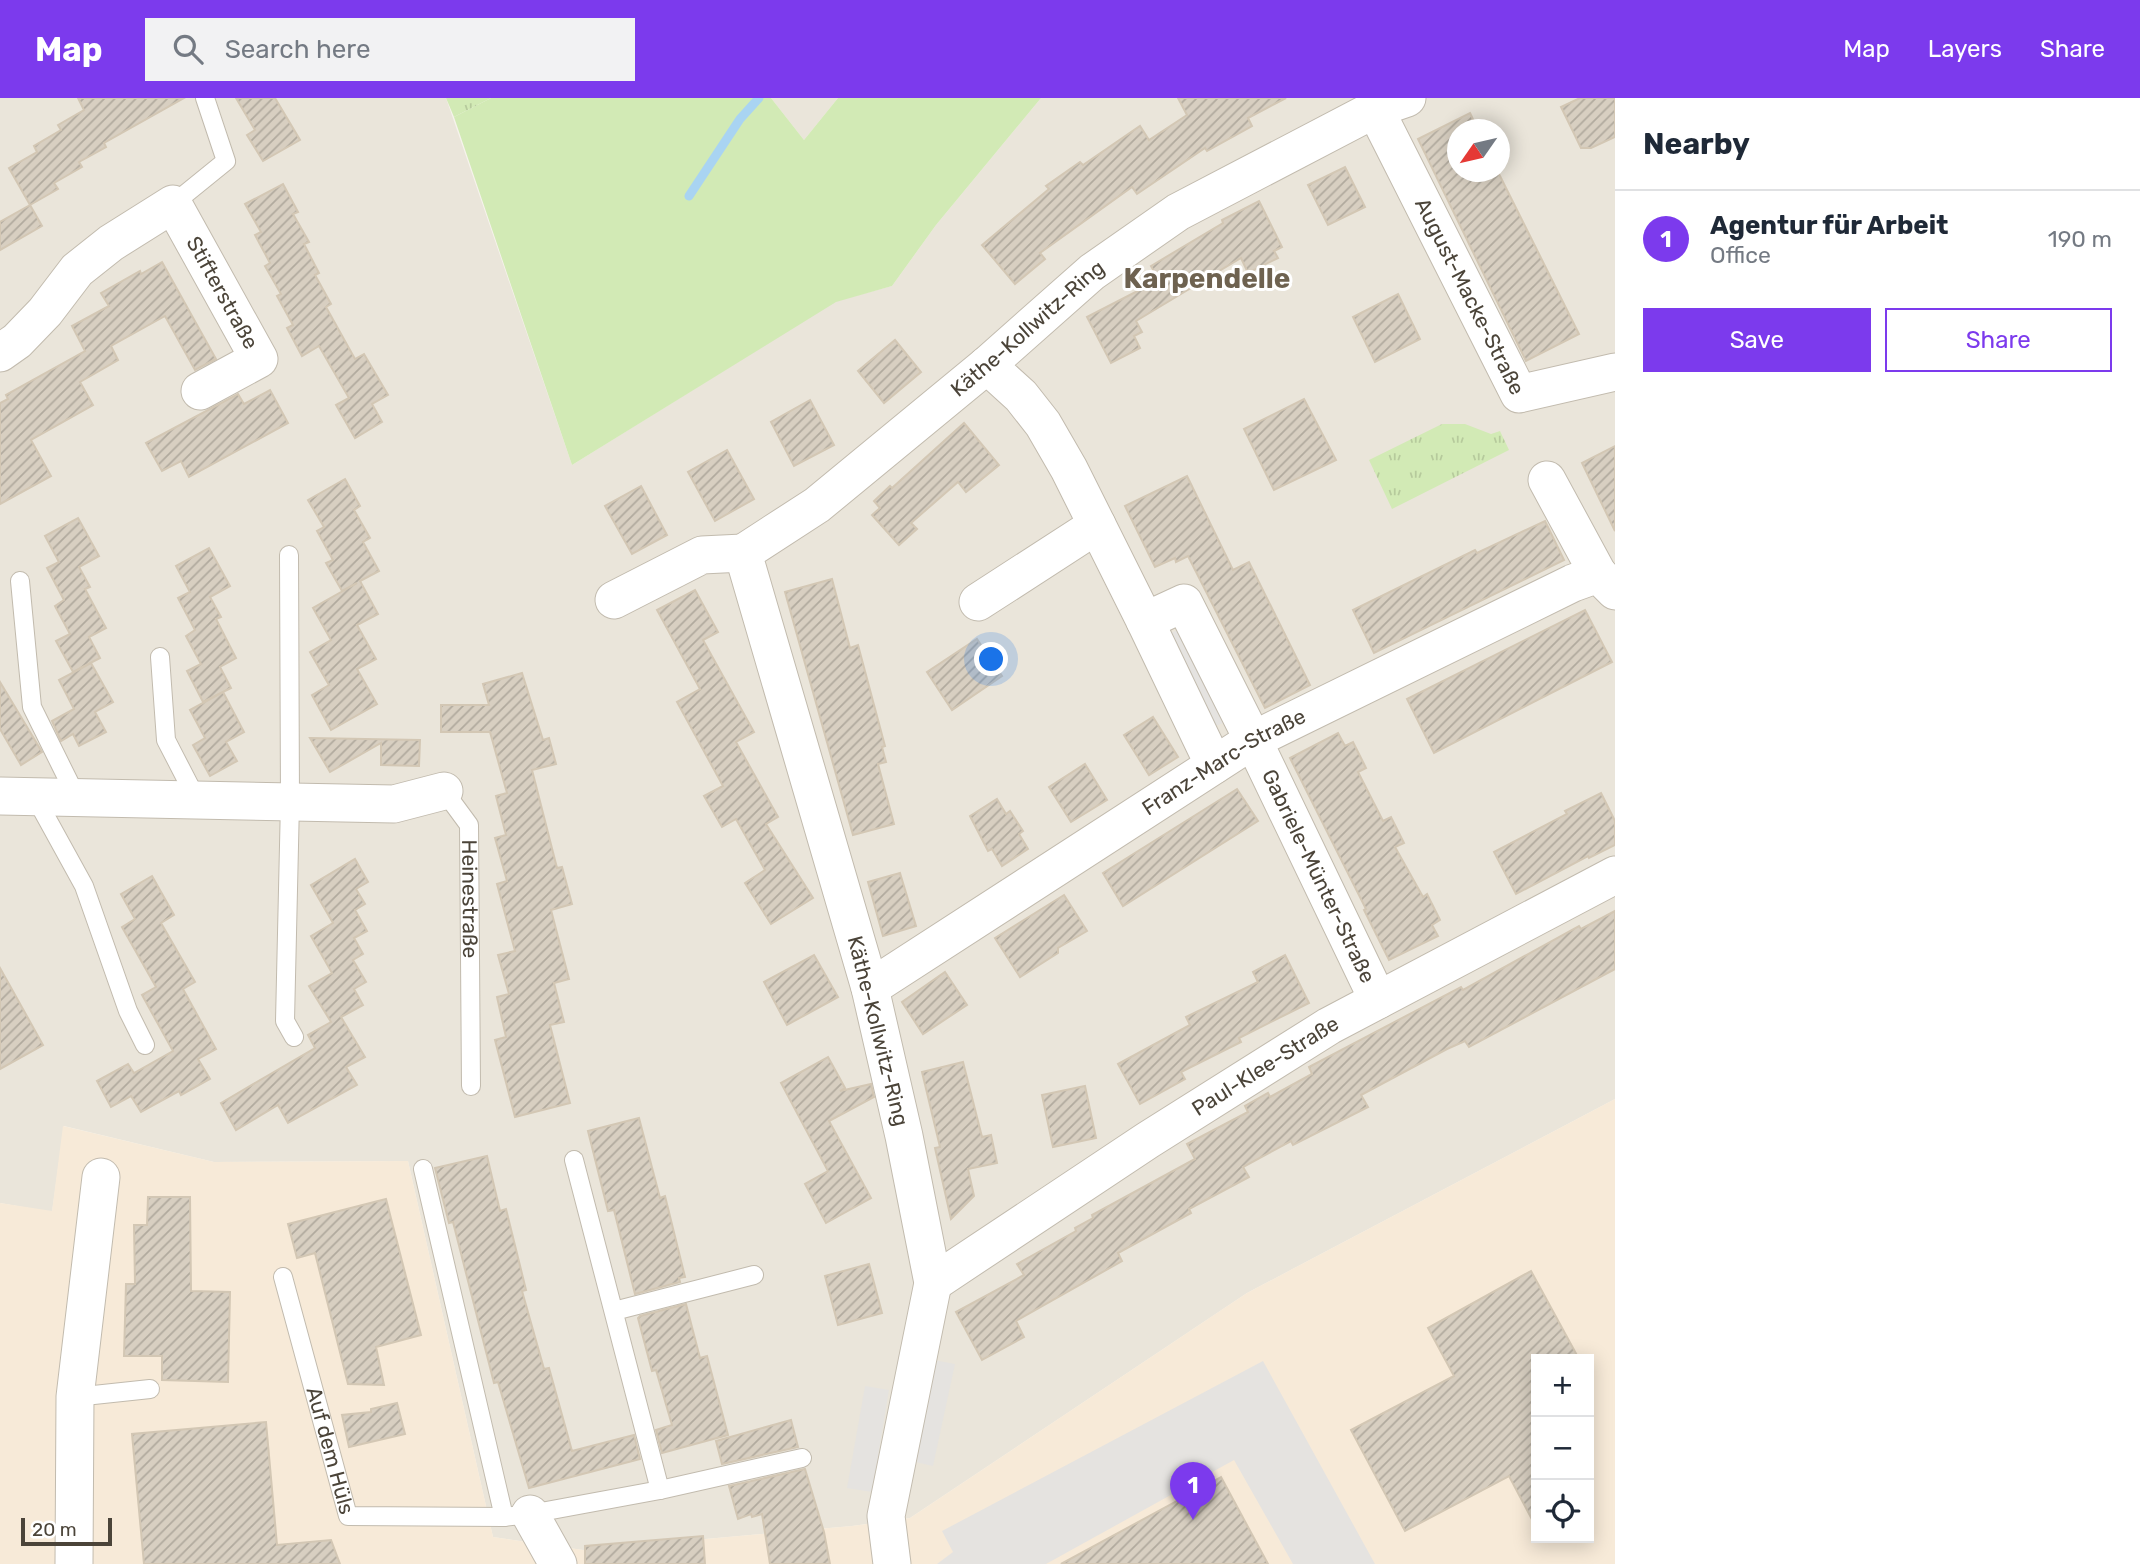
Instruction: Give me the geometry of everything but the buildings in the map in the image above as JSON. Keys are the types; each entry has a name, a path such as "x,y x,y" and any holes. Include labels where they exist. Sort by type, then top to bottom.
{"street":[{"name":"Käthe-Kollwitz-Ring","path":"892,1564 886,1516 933,1283 904,1136 870,988 743,553 817,505 987,365 1092,272 1178,212 1391,104"},
{"name":"August-Macke-Straße","path":"1391,104 1519,394 1615,372"},
{"path":"0,353 18,341 45,312 77,270 111,243 173,204"},
{"name":"Stifterstraße","path":"173,204 259,359 200,391"},
{"path":"987,365 1021,397 1043,424 1069,469 1146,621 1214,765"},
{"name":"Franz-Marc-Straße","path":"870,988 1253,740 1573,583 1606,582 1547,480"},
{"path":"978,602 1097,525"},
{"path":"614,600 702,555 743,553"},
{"name":"Gabriele-Münter-Straße","path":"1146,621 1184,603 1378,1000"},
{"name":"Heinestraße","path":"18,797 394,804 444,790"},
{"name":"Paul-Klee-Straße","path":"933,1283 1159,1133 1329,1026 1615,875"},
{"path":"74,1564 75,1398 101,1177"},
{"path":"517,1516 558,1564"}],"lane":[{"path":"173,204 226,162 205,98"},
{"path":"289,555 290,802 285,1021 294,1037"},
{"path":"20,581 32,707 78,798"},
{"path":"160,657 166,740 197,800"},
{"name":"Heinestraße","path":"444,790 469,825 471,1086"},
{"name":"Heinestraße","path":"18,797 84,886 128,1011 145,1045"},
{"path":"574,1160 660,1490"},
{"path":"423,1169 517,1516"},
{"path":"614,1311 754,1275"},
{"name":"Auf dem Hüls","path":"283,1277 348,1516 517,1516 660,1490 802,1458"},
{"path":"75,1398 150,1389"}],"shaded area":[{"path":"0,98 446,98 572,465 836,301 892,286 936,225 1041,98 1615,98 1615,1099 1247,1293 910,1518 852,1526 583,1550 493,1537 408,1161 214,1162 64,1126 52,1212 0,1203"},
{"path":"771,98 838,98 804,140"},
{"path":"1183,628 1228,721 1208,729 1163,636"},
{"path":"1615,1099 1615,1564 0,1564 0,1203 52,1211 63,1126 214,1162 408,1161 493,1537 583,1550 852,1526 910,1518 1247,1293"},
{"path":"934,1360 955,1364 933,1466 911,1461"},
{"path":"1263,1361 1375,1564 1293,1564 1234,1460 1046,1564 937,1564 953,1552 942,1531"},
{"path":"865,1386 889,1390 872,1492 847,1488"}],"green space":[{"path":"446,98 491,98 454,117"},
{"path":"491,98 771,98 804,140 838,98 1041,98 936,225 892,286 836,302 572,465 454,117"},
{"path":"1442,424 1465,424 1491,434 1500,431 1509,450 1392,509 1369,460"}],"waterway":[{"path":"689,196 740,119 759,98"}],"place":[{"name":"Agentur für Arbeit","path":"1193,1520"}],"district":[{"name":"Karpendelle","path":"1207,278"}]}
